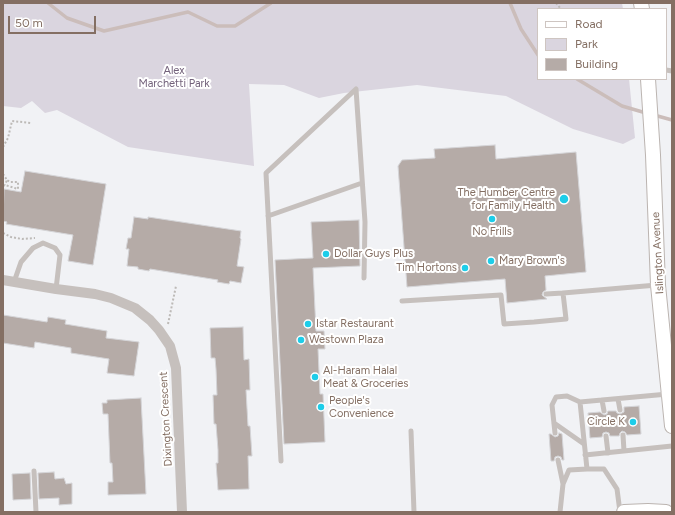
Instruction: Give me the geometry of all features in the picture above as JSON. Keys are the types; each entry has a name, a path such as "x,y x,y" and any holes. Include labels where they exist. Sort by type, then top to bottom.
{"main road":[{"name":"Islington Avenue","path":"648,86 653,155 658,285 672,426"},
{"path":"624,512 666,512"}],"street":[{"name":"Dixington Crescent","path":"3,280 95,294 111,298 134,308 150,320 165,338 170,346 176,368 182,512"}],"lane":[{"path":"281,461 266,172 356,89 365,222 364,278"},
{"path":"268,216 362,183"},
{"path":"14,282 21,262 33,248 43,243 55,248 60,255 56,289"},
{"path":"546,294 658,285"},
{"path":"402,301 501,295 504,297 504,324 566,319 563,293"},
{"path":"555,434 552,405 556,398 567,396 580,402 669,394"},
{"path":"618,399 620,410"},
{"path":"602,400 604,412"},
{"path":"580,402 586,469"},
{"path":"554,422 584,444"},
{"path":"411,431 414,512"},
{"path":"623,435 624,451"},
{"path":"606,436 608,453"},
{"path":"585,455 672,446"},
{"path":"558,460 563,484"},
{"path":"560,512 563,484 569,470 604,469 617,489 620,512"},
{"path":"34,471 36,512"}],"path":[{"path":"3,147 8,138 12,121 31,123"},
{"path":"3,174 6,180 10,182 18,182 18,188 4,185 6,180"},
{"path":"3,233 11,237 22,239 39,237 43,243"},
{"path":"165,338 176,286"}],"green space":[{"name":"Alex Marchetti Park","path":"3,3 622,3 623,8 537,8 537,80 629,80 635,138 623,144 573,129 506,96 417,85 344,93 319,98 284,85 249,84 254,166 128,147 57,110 45,113 32,101 21,108 3,106"}],"building":[{"name":"No Frills","path":"495,145 496,159 576,152 586,272 545,276 546,290 542,295 547,299 507,303 505,279 407,287 398,166 402,160 435,158 434,149"},
{"path":"25,171 106,184 93,265 68,261 73,235 6,224 7,222 3,221 4,189 21,192"},
{"path":"134,217 148,219 148,217 241,231 237,266 244,267 241,283 230,281 229,284 217,282 218,280 150,269 149,271 138,269 138,267 127,266 129,249 126,249 128,238 131,238"},
{"name":"Westown Plaza","path":"359,220 360,266 313,268 316,331 324,331 325,349 318,349 320,394 323,394 325,442 284,444 275,260 313,258 311,222"},
{"path":"3,315 47,322 48,317 66,320 65,324 107,331 106,338 139,342 134,376 107,373 109,359 71,353 71,348 35,342 34,348 3,343"},
{"path":"243,327 244,360 249,359 250,390 246,390 248,426 250,426 252,456 248,456 249,489 218,490 216,463 218,463 218,450 216,424 214,424 213,395 217,395 216,369 215,358 211,358 210,328"},
{"path":"141,398 146,494 108,495 108,482 113,482 112,463 110,463 108,414 103,414 102,403 107,403 107,400"},
{"path":"639,406 641,434 627,435 622,431 619,436 610,436 609,433 606,432 603,433 602,437 590,438 588,413 600,412 604,415 607,414 608,411 616,411 620,414 624,412 624,407"},
{"path":"559,433 562,434 564,460 558,456 555,457 554,461 551,461 549,434 555,437 558,436"},
{"path":"54,472 55,479 64,478 66,484 72,483 72,504 59,505 59,498 39,499 38,473"},
{"path":"30,473 31,499 13,500 12,474"}],"waterway":[{"path":"48,3 67,18 104,31 188,12 217,26 235,26 271,3"},
{"path":"510,3 521,29 537,53"},
{"path":"579,80 622,106 646,113"},
{"path":"654,115 672,120"}],"place":[{"name":"The Humber Centre for Family Health","path":"564,199"},
{"name":"No Frills","path":"492,219"},
{"name":"Dollar Guys Plus","path":"326,254"},
{"name":"Mary Brown's","path":"491,261"},
{"name":"Tim Hortons","path":"465,268"},
{"name":"Istar Restaurant","path":"308,324"},
{"name":"Westown Plaza","path":"301,340"},
{"name":"Al-Haram Halal Meat & Groceries","path":"315,377"},
{"name":"People's Convenience","path":"321,407"},
{"name":"Circle K","path":"633,422"}]}
